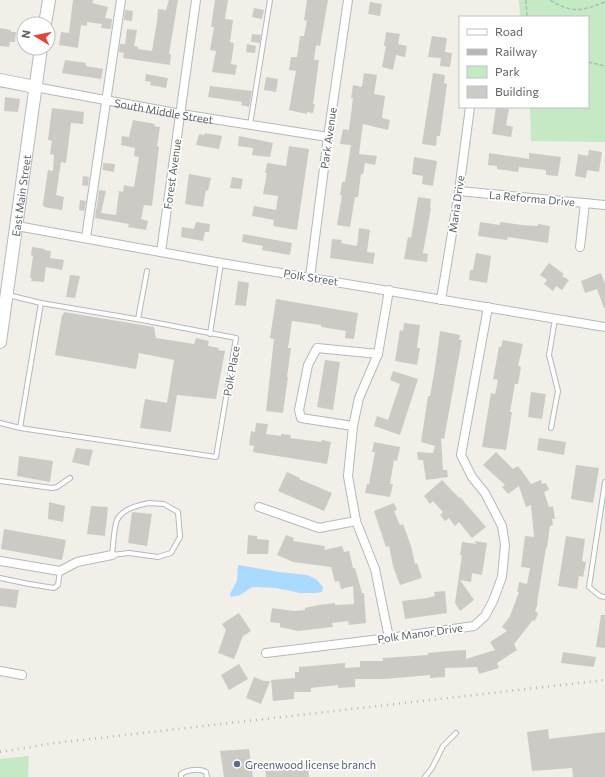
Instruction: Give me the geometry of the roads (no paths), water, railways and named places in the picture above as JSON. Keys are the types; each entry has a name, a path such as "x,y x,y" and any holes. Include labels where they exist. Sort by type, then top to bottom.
{"main road":[{"path":"46,16 48,0"},
{"name":"East Main Street","path":"0,342 40,56"},
{"name":"South Middle Street","path":"0,80 36,87"}],"street":[{"path":"86,238 121,0"},
{"name":"Forest Avenue","path":"161,252 196,0"},
{"name":"Park Avenue","path":"310,277 348,0"},
{"name":"South Middle Street","path":"36,87 181,114 328,137"},
{"name":"Maria Drive","path":"441,300 470,108"},
{"name":"La Reforma Drive","path":"458,191 605,205"},
{"path":"580,248 585,203"},
{"name":"Polk Street","path":"17,226 221,263 605,327"},
{"path":"389,290 378,354 359,398 353,426 348,476 356,521 375,569 389,638"},
{"name":"Polk Manor Drive","path":"266,653 474,626 485,616 493,602 502,577 504,545 502,526 485,493 472,477 461,455 488,307"},
{"path":"353,426 301,418 299,410 308,365 317,348 378,354"},
{"path":"259,507 319,528 356,521"},
{"path":"0,561 60,571 77,562 112,555"},
{"path":"0,671 22,675"}],"lane":[{"path":"250,125 270,0"},
{"path":"210,334 221,263"},
{"path":"138,319 146,271"},
{"name":"Polk Place","path":"0,423 20,428 216,457 236,338 138,319 41,303 7,295"},
{"path":"20,428 41,303"},
{"path":"551,428 558,391 549,355 555,319"},
{"path":"0,481 52,488 57,487 70,478"},
{"path":"605,482 602,515 589,587 600,596 605,597"},
{"path":"150,503 164,504 178,512 180,537 171,553 158,557 129,552 112,555 117,520 125,512 136,505 150,503"},
{"path":"0,578 54,588 58,585 60,571"},
{"path":"425,777 432,768 443,746 456,733"},
{"path":"181,777 181,774 185,772 203,770 206,772 207,777"}],"water":[{"path":"238,565 307,575 316,579 323,587 322,592 300,593 276,588 252,587 240,595 231,597 230,594 237,581"}],"railway":[{"path":"0,752 55,743 605,680"}],"place":[{"name":"Greenwood license branch","path":"237,764"}]}
